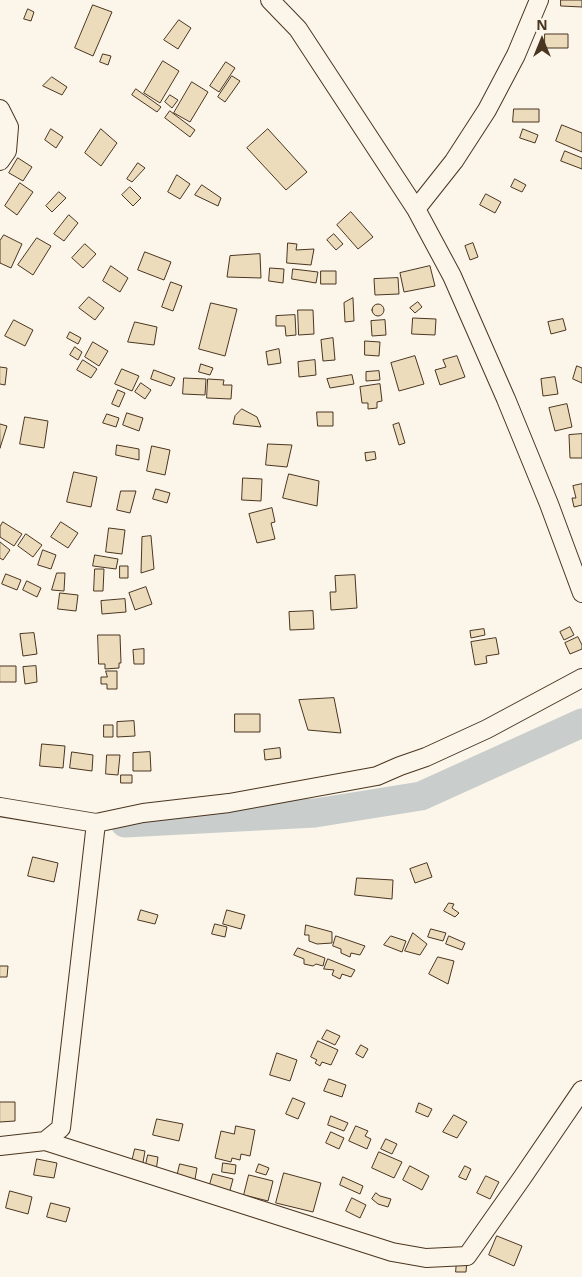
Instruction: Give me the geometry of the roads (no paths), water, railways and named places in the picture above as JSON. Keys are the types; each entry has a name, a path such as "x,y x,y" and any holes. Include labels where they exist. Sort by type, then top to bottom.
{"street":[{"path":"270,0 298,29 416,209 452,276 549,504 582,593"},
{"path":"416,209 454,161 487,110 516,55 539,0"},
{"path":"0,109 10,127 7,151 0,161"},
{"path":"0,807 96,823 143,813 229,803 377,776 426,757 487,729 582,678"},
{"path":"44,1141 60,1128 96,823"},
{"path":"0,1146 44,1141 392,1252 426,1258 467,1256 582,1090"}],"waterway":[{"path":"125,823 315,813 421,796 582,723"}]}
